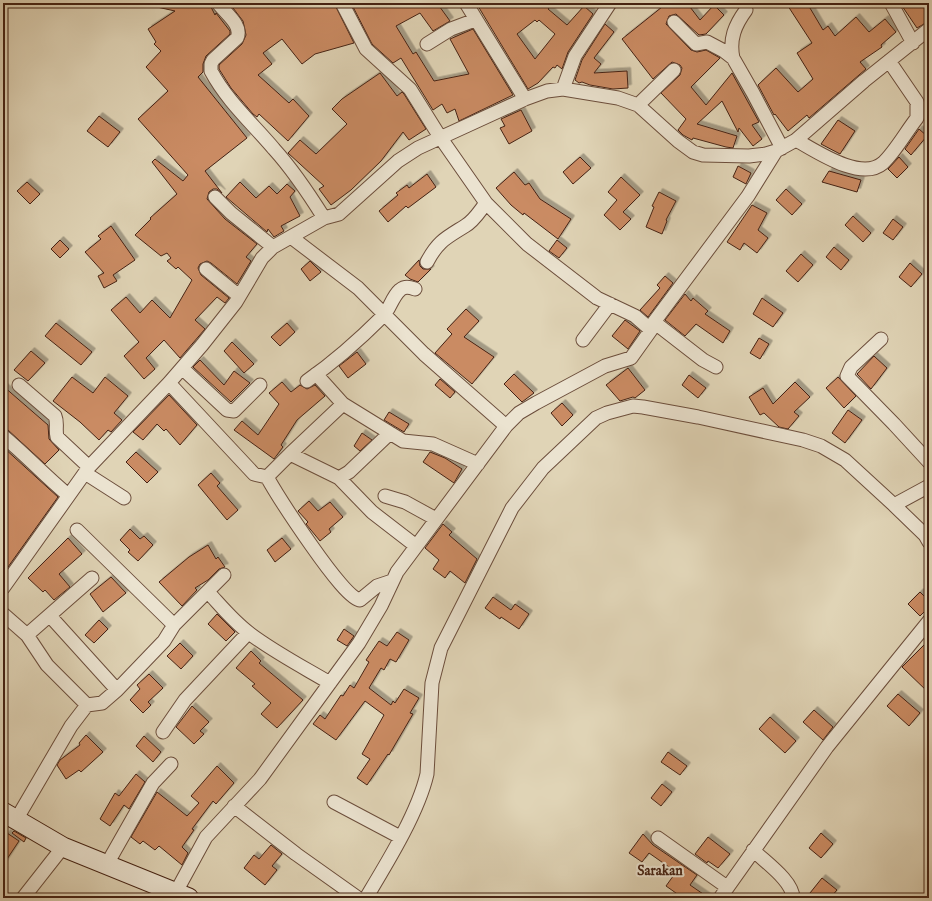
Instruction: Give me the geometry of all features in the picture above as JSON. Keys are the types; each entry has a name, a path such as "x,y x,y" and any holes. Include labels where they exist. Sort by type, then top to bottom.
{"street":[{"path":"218,3 238,28 239,34 237,38 213,60 210,64 211,71 236,107 276,150 324,218"},
{"path":"342,3 366,49 410,88 440,137 486,203 527,244 597,298 635,316 716,367"},
{"path":"466,3 525,99"},
{"path":"563,89 574,56 610,3"},
{"path":"891,3 913,43"},
{"path":"733,58 731,38 737,22 746,10"},
{"path":"427,44 451,29 476,20"},
{"path":"674,22 696,44 707,42 724,51 733,58 753,93 779,150"},
{"path":"3,588 87,470 182,368 239,296 262,258 273,247 324,218 339,214 398,162 440,137 525,99 547,91 563,89 618,98 638,105 678,141 693,152 703,156 749,156 779,150 796,140 929,29"},
{"path":"796,140 843,165 870,170 882,163 917,118 918,110 917,102 889,61"},
{"path":"638,105 674,70"},
{"path":"224,575 174,626 164,641 117,690 102,703 87,705 10,816 63,847 182,895 206,837 260,779 359,643 381,606 392,581 416,546 506,426 519,413 536,403 605,366 630,358 748,196 779,150"},
{"path":"215,197 231,213 273,247"},
{"path":"427,262 439,243 452,232 465,226 475,217 486,203"},
{"path":"291,237 358,288 424,354 506,426"},
{"path":"206,269 239,296"},
{"path":"415,289 406,287 401,290 392,300 384,314 350,346 312,377 343,404 403,441 433,444 478,464"},
{"path":"583,340 610,304"},
{"path":"881,339 851,367 847,376 929,462"},
{"path":"182,368 227,410 234,411 260,385"},
{"path":"169,383 254,474 267,477 277,496 318,555 350,596 360,600 377,586 392,581"},
{"path":"19,385 55,416 58,421 55,431 57,437 87,470 124,498"},
{"path":"267,477 343,404"},
{"path":"366,898 400,837 424,789 426,782 432,682 441,648 512,508 543,468 596,418 607,413 633,406 643,407 698,417 803,440 821,446 845,460 925,535 929,542"},
{"path":"339,478 349,472 390,433"},
{"path":"3,436 68,495"},
{"path":"290,454 339,478 372,512 416,546"},
{"path":"894,505 929,486"},
{"path":"384,496 405,502 436,518"},
{"path":"77,530 174,626"},
{"path":"27,635 92,578"},
{"path":"208,592 229,616 248,633 330,683"},
{"path":"3,614 27,635 47,665 87,705"},
{"path":"50,616 117,690"},
{"path":"658,838 723,893 827,747 929,621"},
{"path":"163,732 185,700 248,633"},
{"path":"107,864 153,783 171,764"},
{"path":"334,802 400,837"},
{"path":"234,806 290,850 358,898"},
{"path":"23,898 63,847"},
{"path":"753,850 788,884 793,892 792,898"}],"building":[{"path":"158,3 209,3 215,15 216,13 230,31 230,34 206,56 203,64 203,72 198,77 247,138 205,171 222,193 217,189 213,189 209,192 207,199 225,219 257,244 246,257 251,261 237,284 211,263 207,261 200,264 198,268 201,275 229,298 225,303 217,297 195,320 205,329 180,358 164,340 146,358 155,369 144,379 124,356 139,342 111,310 126,297 140,313 152,300 170,318 192,280 178,267 176,269 167,261 171,258 167,253 161,256 135,235 151,219 150,218 177,194 152,162 155,159 183,181 188,175 138,119 168,91 146,67 161,51 154,44 156,42 148,29 175,11 157,7"},
{"path":"334,3 354,43 315,54 302,64 282,39 263,53 272,64 258,75 289,103 293,99 309,116 288,141 259,114 257,117 253,114 231,88 219,69 219,65 242,44 246,35 243,21 230,4"},
{"path":"351,3 437,3 450,21 433,31 420,13 396,26 413,54 416,52 434,81 469,74 450,39 473,29 513,95 459,121 455,109 447,113 442,104 433,110 401,58 393,63 372,44"},
{"path":"482,3 553,3 548,9 567,25 584,6 593,14 568,52 562,69 557,65 555,68 553,67 538,83 528,89 478,6","holes":["535,20 537,22 539,20 555,34 535,59 517,34"]},
{"path":"667,3 687,3 700,20 714,5 724,15 706,34 699,35 676,14 669,16 666,24 691,50 697,52 706,50 720,58 691,87 706,105 732,73 759,122 752,125 762,139 753,146 739,128 738,132 722,101 697,124 737,136 733,148 693,138 692,140 683,135 678,130 686,119 661,93 680,75 682,68 680,65 672,62 653,79 622,39"},
{"path":"786,3 807,3 823,30 828,26 835,36 856,17 869,32 885,19 896,32 881,45 882,47 860,62 866,69 809,118 807,115 788,131 775,114 774,115 758,85 776,68 798,92 813,79 797,53 812,43"},
{"path":"900,3 922,3 929,12 929,21 917,28"},
{"path":"605,24 614,32 594,58 601,64 594,73 627,71 628,88 613,89 582,82 579,83 575,80 582,60"},
{"path":"380,73 397,96 402,92 404,94 426,129 409,140 403,132 381,161 351,190 331,205 319,189 324,186 288,153 300,140 316,154 347,124 332,109 342,99"},
{"path":"521,110 532,131 509,144 500,128 505,126 501,119"},
{"path":"99,116 120,132 108,147 87,131"},
{"path":"838,120 855,131 840,154 821,144"},
{"path":"919,129 927,136 911,155 905,149"},
{"path":"580,157 591,168 573,184 563,172"},
{"path":"899,157 908,167 897,178 888,169"},
{"path":"738,166 751,173 746,184 733,177"},
{"path":"829,171 861,180 857,192 822,182"},
{"path":"514,172 525,185 529,183 540,199 571,219 558,239 524,213 523,215 511,205 496,188"},
{"path":"427,174 436,187 408,208 406,206 388,222 379,211 398,195 396,193 407,185 409,188"},
{"path":"621,177 640,195 623,212 631,219 620,230 604,215 617,200 608,192"},
{"path":"27,182 40,194 30,204 17,191"},
{"path":"240,182 256,198 269,186 277,194 287,184 295,191 290,197 300,216 281,226 284,231 274,237 268,229 267,232 226,197"},
{"path":"786,189 802,204 792,215 776,200"},
{"path":"659,192 676,201 666,220 667,221 662,234 646,227 654,207 652,206"},
{"path":"752,205 767,213 758,230 768,238 757,253 744,243 740,250 727,242"},
{"path":"853,216 871,233 863,242 845,225"},
{"path":"893,219 903,227 893,240 883,233"},
{"path":"111,226 135,260 113,275 117,281 104,288 98,276 104,273 85,252 101,239 98,236"},
{"path":"60,240 69,249 60,258 51,249"},
{"path":"557,240 567,248 559,258 549,251"},
{"path":"834,247 849,260 841,270 826,257"},
{"path":"801,254 813,265 798,282 786,271"},
{"path":"419,260 420,266 423,269 431,269 418,282 405,275"},
{"path":"310,261 321,272 310,281 301,269"},
{"path":"910,263 922,274 911,287 899,277"},
{"path":"665,276 673,283 648,317 640,310 660,288 657,285"},
{"path":"685,294 691,301 693,298 708,311 705,314 730,331 723,343 696,324 685,336 665,320"},
{"path":"762,298 783,313 773,327 753,314"},
{"path":"466,309 479,321 464,337 494,357 472,384 435,353 452,334 447,329"},
{"path":"625,320 640,331 628,349 612,336"},
{"path":"56,323 92,352 81,365 45,336"},
{"path":"287,323 295,332 280,346 271,337"},
{"path":"759,338 769,344 760,359 750,353"},
{"path":"232,342 254,364 244,373 224,351"},
{"path":"31,351 45,363 28,381 14,370"},
{"path":"357,352 366,364 348,378 339,366"},
{"path":"874,356 887,368 871,389 857,374"},
{"path":"200,360 224,385 234,371 250,383 231,402 193,367"},
{"path":"628,368 645,390 635,398 633,397 620,401 606,385"},
{"path":"514,374 534,393 522,402 504,384"},
{"path":"689,375 706,388 698,398 682,385"},
{"path":"72,377 93,393 105,377 128,396 114,413 122,420 111,432 108,430 99,440 80,422 53,401"},
{"path":"838,377 856,396 844,408 826,388"},
{"path":"440,379 455,392 450,398 435,385"},
{"path":"282,382 291,392 300,385 307,389 315,385 325,396 297,420 281,445 283,447 274,459 234,430 242,421 258,435 279,404 269,393"},
{"path":"795,382 810,397 794,412 799,416 788,429 779,427 764,413 760,415 749,397 763,388 773,404"},
{"path":"3,386 48,425 49,439 59,450 45,464 8,430 3,428"},
{"path":"169,395 197,425 180,445 166,429 164,431 157,424 143,440 133,432"},
{"path":"562,403 573,415 562,426 551,413"},
{"path":"848,410 862,420 845,443 832,433"},
{"path":"389,412 409,424 404,432 384,420"},
{"path":"362,433 372,440 360,451 354,446"},
{"path":"3,447 58,497 3,574"},
{"path":"136,452 158,472 147,483 126,462"},
{"path":"430,452 445,458 462,469 454,483 423,462"},
{"path":"211,473 220,483 217,486 238,510 227,520 198,485"},
{"path":"309,501 318,511 330,502 343,517 329,529 331,532 320,541 306,524 308,522 298,511"},
{"path":"443,524 452,532 449,535 477,559 465,583 450,571 445,578 433,569 439,560 425,548"},
{"path":"130,529 140,539 144,536 153,545 138,561 128,552 130,550 120,540"},
{"path":"68,538 82,554 59,574 70,587 54,600 45,590 43,592 28,578"},
{"path":"282,538 291,549 275,562 267,550"},
{"path":"208,545 216,559 218,557 225,567 219,569 208,580 195,588 197,590 182,606 159,582 189,557"},
{"path":"111,577 126,593 103,612 90,594"},
{"path":"920,592 929,601 929,607 920,616 908,604"},
{"path":"493,597 511,610 515,604 529,614 519,629 501,617 500,619 485,608"},
{"path":"217,614 235,632 226,641 208,624"},
{"path":"99,620 108,629 94,643 85,635"},
{"path":"344,629 354,636 347,646 337,640"},
{"path":"397,632 409,640 396,662 390,659 384,670 381,668 369,688 391,705 393,701 395,703 404,689 419,698 410,713 413,714 389,755 388,754 367,785 357,778 370,759 362,754 384,715 365,701 336,740 313,724 320,715 325,719 341,695 343,696 350,685 354,688 369,662 366,660 379,641 387,646"},
{"path":"929,640 929,693 902,667"},
{"path":"180,643 193,656 181,669 167,656"},
{"path":"251,651 261,661 259,663 303,700 277,728 261,714 271,703 252,686 255,684 236,668"},
{"path":"149,674 163,688 148,702 151,705 143,713 130,700 140,689 137,685"},
{"path":"898,694 920,713 909,726 887,706"},
{"path":"192,706 209,722 200,731 204,734 194,744 176,727"},
{"path":"814,710 833,727 823,740 803,722"},
{"path":"770,717 796,741 785,753 759,729"},
{"path":"86,735 103,752 81,772 79,770 66,779 57,765 60,760 80,745 79,743"},
{"path":"144,736 161,752 153,762 136,746"},
{"path":"668,752 687,766 680,775 661,762"},
{"path":"217,766 234,783 216,804 213,801 192,829 194,830 182,847 188,853 182,865 159,846 155,850 143,841 140,844 131,837 157,792 187,816 199,803 191,796"},
{"path":"136,774 145,782 129,809 124,805 110,826 100,819 115,793 119,796"},
{"path":"662,784 672,792 661,806 651,798"},
{"path":"14,831 26,838 24,842 12,833"},
{"path":"7,833 19,841 3,865 3,839"},
{"path":"821,833 833,844 821,858 809,848"},
{"path":"643,834 653,845 697,875 690,885 709,898 683,898 666,886 676,872 649,853 642,862 629,853"},
{"path":"708,837 730,854 718,868 708,861 707,863 695,854"},
{"path":"271,845 282,854 272,866 277,870 265,885 244,868 254,855 259,859"},
{"path":"822,878 837,890 830,898 806,898"}],"district":[{"name":"Sarakan","path":"660,871"}]}
